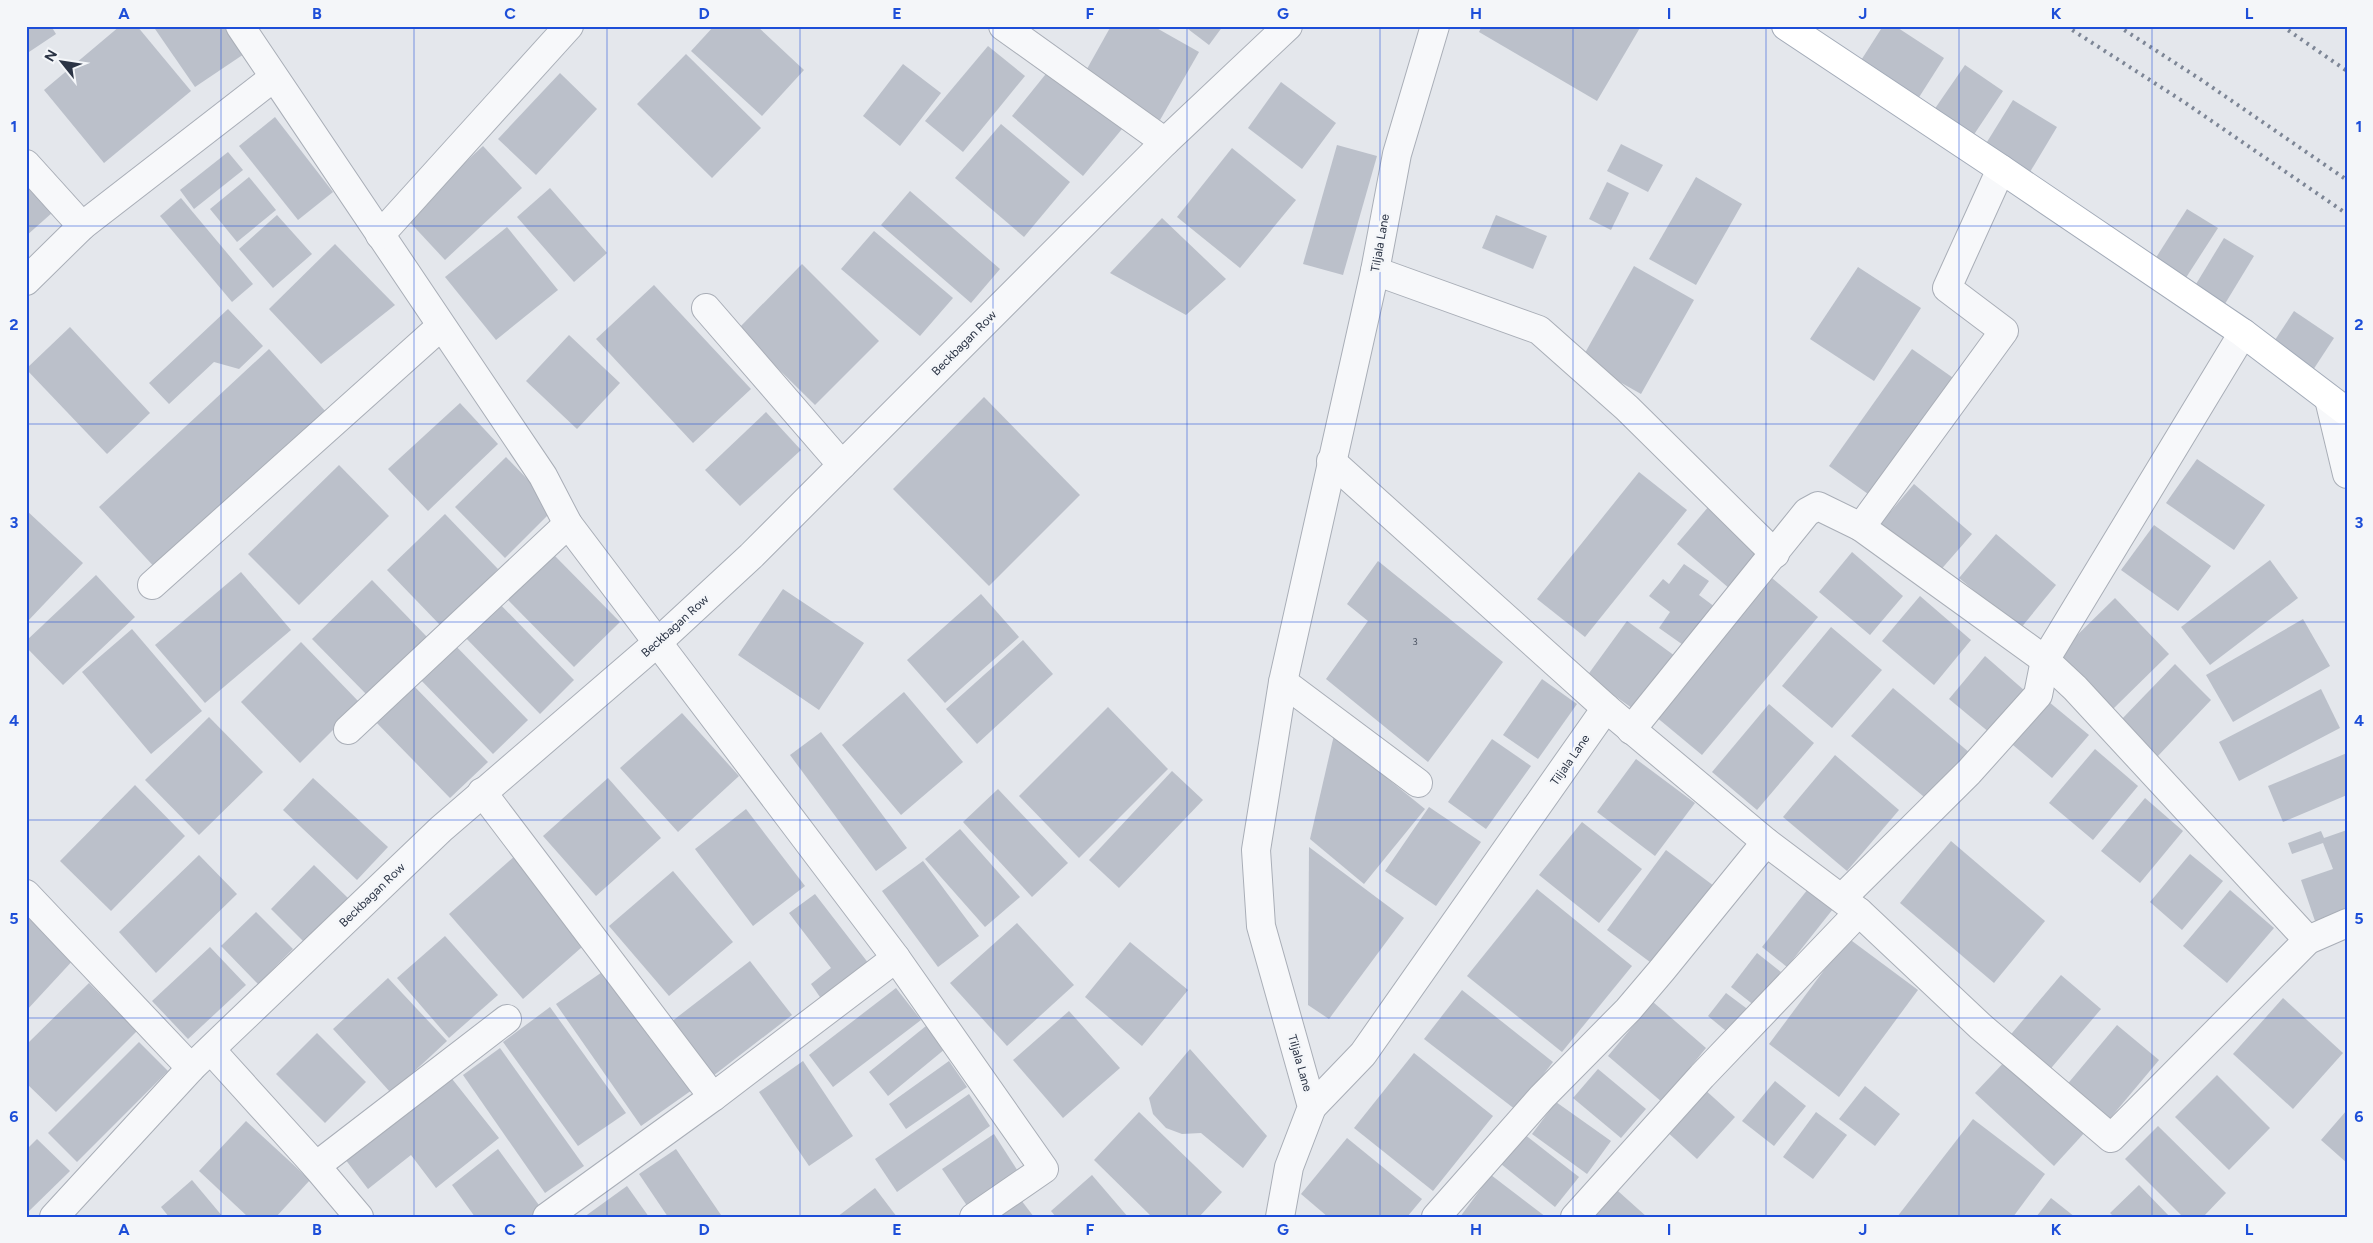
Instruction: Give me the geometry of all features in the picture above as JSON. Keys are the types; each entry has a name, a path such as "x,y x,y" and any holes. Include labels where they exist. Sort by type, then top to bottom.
{"main road":[{"path":"1786,26 2001,168 2243,333 2338,405"}],"street":[{"path":"240,26 440,327 542,476 568,524 896,958 1044,1169 974,1217"},
{"path":"380,235 569,26"},
{"path":"1004,26 1165,142"},
{"name":"Beckbagan Row","path":"54,1217 191,1068 441,829 658,642 751,556 1165,142 1288,26"},
{"name":"Tiljala Lane","path":"1312,1107 1261,926 1256,850 1283,682 1331,460 1375,270 1397,154 1435,26"},
{"path":"26,281 82,226 273,78"},
{"path":"26,164 82,226"},
{"path":"1861,527 2004,330 1947,288 2001,168"},
{"path":"1375,270 1539,330 1627,408 1775,554"},
{"path":"706,308 842,465"},
{"path":"152,585 440,327"},
{"path":"1575,1217 2038,695 2045,660 2243,333"},
{"path":"2338,405 2347,474"},
{"path":"1331,460 1631,730 1766,842 1851,905 1980,1026 2111,1138 2308,940 2347,923"},
{"path":"1631,730 1807,512 1818,506 1861,527 2045,660 2082,695 2308,940"},
{"path":"348,730 568,524"},
{"path":"1283,682 1418,783"},
{"name":"Tiljala Lane","path":"1280,1217 1289,1167 1312,1107 1362,1054 1606,708"},
{"path":"482,792 713,1097"},
{"path":"1436,1217 1542,1097 1628,1010 1766,842"},
{"path":"26,894 191,1068"},
{"path":"547,1217 713,1097 896,958"},
{"path":"316,1166 507,1019"},
{"path":"211,1050 316,1166 359,1217"}],"building":[{"path":"26,26 51,26 56,34 26,54"},
{"path":"120,26 137,26 191,91 104,163 44,90"},
{"path":"153,26 230,26 247,52 195,87"},
{"path":"714,26 757,26 804,70 762,116 691,51"},
{"path":"1111,26 1153,26 1199,52 1160,120 1083,76"},
{"path":"1184,26 1223,26 1209,45"},
{"path":"1482,26 1641,26 1597,101 1479,32"},
{"path":"1883,26 1895,26 1944,58 1916,102 1858,65"},
{"path":"988,46 1025,76 963,152 925,121"},
{"path":"686,54 761,128 712,178 637,104"},
{"path":"903,64 941,93 900,146 863,116"},
{"path":"1965,65 2003,91 1973,136 1934,110"},
{"path":"1049,70 1122,129 1083,176 1012,116"},
{"path":"560,73 597,109 536,175 498,139"},
{"path":"1281,82 1336,123 1302,169 1248,128"},
{"path":"2013,100 2057,127 2027,177 1982,150"},
{"path":"275,117 333,192 298,220 239,146"},
{"path":"1001,124 1070,182 1024,237 955,178"},
{"path":"1621,144 1663,165 1648,192 1607,171"},
{"path":"1337,145 1377,156 1343,275 1303,264"},
{"path":"483,146 522,188 445,260 405,217"},
{"path":"1232,148 1296,200 1240,268 1177,217"},
{"path":"228,152 243,170 194,209 180,190"},
{"path":"249,177 276,210 237,242 210,209"},
{"path":"1696,177 1742,204 1696,285 1649,259"},
{"path":"1607,182 1629,193 1611,230 1589,219"},
{"path":"26,183 53,212 26,236"},
{"path":"550,188 607,253 574,282 517,217"},
{"path":"910,191 1000,269 971,303 881,225"},
{"path":"181,198 253,284 232,302 160,216"},
{"path":"2187,209 2218,228 2180,287 2150,267"},
{"path":"277,215 312,254 273,288 239,249"},
{"path":"1496,215 1547,236 1533,269 1482,248"},
{"path":"1162,218 1226,279 1186,315 1110,273"},
{"path":"507,227 558,290 496,340 445,277"},
{"path":"874,231 953,298 920,336 841,269"},
{"path":"2224,238 2254,256 2220,312 2190,294"},
{"path":"335,244 395,305 321,364 269,309"},
{"path":"802,264 879,341 815,405 738,329"},
{"path":"1634,266 1694,300 1641,394 1581,360"},
{"path":"1858,267 1921,308 1874,381 1810,339"},
{"path":"654,285 751,389 693,443 596,339"},
{"path":"228,309 263,346 239,369 214,362 169,404 149,383"},
{"path":"2294,311 2334,338 2313,370 2273,343"},
{"path":"70,327 150,413 107,454 26,369"},
{"path":"569,335 620,383 577,429 526,381"},
{"path":"269,349 327,413 158,571 99,507"},
{"path":"1912,349 1959,382 1875,499 1829,466"},
{"path":"984,397 1080,495 989,586 893,489"},
{"path":"460,403 498,444 428,511 388,469"},
{"path":"766,412 801,450 740,506 705,470"},
{"path":"506,457 555,508 505,558 455,507"},
{"path":"2197,459 2265,505 2234,550 2166,503"},
{"path":"339,465 389,516 299,605 248,554"},
{"path":"1639,472 1687,510 1585,637 1537,599"},
{"path":"1914,484 1972,534 1938,573 1880,524"},
{"path":"1709,506 1767,556 1736,594 1677,544"},
{"path":"26,510 83,563 26,623"},
{"path":"445,514 498,569 441,626 387,570"},
{"path":"2154,525 2211,566 2178,611 2121,570"},
{"path":"1996,534 2056,585 2020,629 1959,578"},
{"path":"1852,552 1903,596 1870,635 1819,592"},
{"path":"554,555 620,622 574,667 508,600"},
{"path":"2270,560 2298,598 2210,665 2181,627"},
{"path":"1378,561 1503,662 1428,762 1326,679 1368,621 1347,604"},
{"path":"1684,564 1709,581 1699,595 1715,607 1686,647 1659,628 1670,612 1649,596 1663,579 1669,584"},
{"path":"241,572 291,630 205,703 155,645"},
{"path":"96,575 135,617 63,685 26,647 26,641"},
{"path":"1772,578 1818,617 1702,755 1655,716"},
{"path":"372,580 428,638 368,696 312,639"},
{"path":"783,589 864,643 819,710 738,655"},
{"path":"981,594 1019,637 945,703 907,660"},
{"path":"1920,596 1971,640 1934,685 1882,641"},
{"path":"2115,598 2169,654 2113,709 2059,653"},
{"path":"495,599 574,680 540,714 461,633"},
{"path":"2303,619 2330,666 2233,722 2206,675"},
{"path":"1627,621 1675,656 1636,711 1587,676"},
{"path":"1831,627 1882,670 1832,728 1782,686"},
{"path":"132,629 202,711 151,754 82,672"},
{"path":"449,639 528,720 493,754 414,673"},
{"path":"1023,640 1053,674 977,744 946,709"},
{"path":"301,642 360,703 300,763 241,702"},
{"path":"1985,656 2025,691 1990,733 1949,699"},
{"path":"2175,664 2211,700 2157,757 2120,721"},
{"path":"1542,679 1577,704 1538,759 1503,735"},
{"path":"410,682 488,762 450,798 373,719"},
{"path":"1893,688 1970,753 1929,801 1851,736"},
{"path":"2321,689 2340,728 2239,781 2219,742"},
{"path":"904,692 963,762 901,815 842,745"},
{"path":"2043,697 2089,735 2052,778 2007,740"},
{"path":"1769,704 1814,743 1757,810 1712,772"},
{"path":"1108,707 1168,769 1079,858 1019,796"},
{"path":"682,713 739,776 678,832 620,768"},
{"path":"209,717 263,772 199,835 145,780"},
{"path":"821,732 907,848 876,871 790,755"},
{"path":"1334,735 1425,809 1364,884 1310,839"},
{"path":"1492,739 1531,766 1486,829 1448,802"},
{"path":"2095,749 2138,786 2093,840 2049,803"},
{"path":"2347,753 2347,795 2283,822 2268,786"},
{"path":"1835,755 1899,810 1847,871 1783,817"},
{"path":"1636,759 1695,803 1655,856 1597,812"},
{"path":"1172,771 1203,800 1119,888 1089,860"},
{"path":"313,778 388,847 357,880 283,810"},
{"path":"608,778 661,838 596,896 543,836"},
{"path":"135,785 185,836 111,911 60,861"},
{"path":"998,789 1068,863 1032,897 963,822"},
{"path":"2145,798 2183,831 2140,883 2101,851"},
{"path":"1429,807 1481,842 1436,906 1385,871"},
{"path":"746,809 805,886 753,926 695,849"},
{"path":"1582,822 1642,869 1599,923 1539,875"},
{"path":"960,829 1020,897 985,927 925,859"},
{"path":"2347,830 2347,909 2315,921 2301,880 2333,869 2323,843 2292,854 2288,843 2321,831 2324,838"},
{"path":"1951,841 2045,921 1994,983 1900,903"},
{"path":"1309,847 1404,918 1329,1019 1308,1005"},
{"path":"1666,850 1714,886 1654,965 1607,930"},
{"path":"2190,854 2223,881 2182,930 2150,902"},
{"path":"199,855 237,894 156,973 119,932"},
{"path":"516,855 590,940 523,999 449,914"},
{"path":"923,861 979,936 938,967 882,891"},
{"path":"314,865 349,899 306,944 271,909"},
{"path":"673,871 733,942 669,996 609,926"},
{"path":"1537,889 1632,966 1562,1052 1467,976"},
{"path":"1808,889 1833,909 1787,967 1762,947"},
{"path":"2230,890 2274,928 2227,983 2183,946"},
{"path":"815,894 869,964 822,1000 811,984 831,968 789,913"},
{"path":"256,912 293,949 258,984 221,946"},
{"path":"30,915 76,957 26,1011 26,920"},
{"path":"1017,923 1074,985 1007,1046 950,983"},
{"path":"445,936 498,995 449,1038 397,978"},
{"path":"1848,938 1918,990 1839,1097 1769,1044"},
{"path":"1130,942 1188,990 1142,1046 1085,997"},
{"path":"210,947 246,985 188,1039 152,1001"},
{"path":"1757,953 1781,972 1755,1006 1731,987"},
{"path":"750,961 792,1015 713,1076 671,1022"},
{"path":"608,968 692,1090 641,1126 556,1004"},
{"path":"2061,975 2101,1009 2047,1073 2007,1039"},
{"path":"388,978 447,1041 391,1093 333,1029"},
{"path":"89,983 137,1031 56,1112 26,1083 26,1045"},
{"path":"896,988 921,1020 833,1087 809,1055"},
{"path":"1462,990 1553,1062 1516,1110 1424,1039"},
{"path":"1726,993 1750,1011 1731,1035 1708,1016"},
{"path":"2283,998 2343,1053 2293,1109 2233,1054"},
{"path":"1653,1002 1706,1048 1662,1102 1608,1056"},
{"path":"550,1007 626,1113 578,1146 503,1042"},
{"path":"1069,1011 1120,1068 1063,1118 1013,1060"},
{"path":"2117,1025 2159,1060 2107,1122 2065,1087"},
{"path":"926,1026 945,1049 888,1096 869,1072"},
{"path":"317,1033 366,1082 325,1123 276,1074"},
{"path":"139,1042 168,1071 77,1162 48,1133"},
{"path":"500,1048 584,1166 545,1193 463,1075"},
{"path":"1190,1049 1267,1136 1243,1168 1201,1133 1182,1134 1166,1128 1153,1114 1149,1098"},
{"path":"1414,1053 1493,1116 1433,1191 1354,1128"},
{"path":"2009,1057 2086,1131 2054,1166 1975,1093"},
{"path":"803,1061 853,1136 809,1166 759,1092"},
{"path":"949,1061 967,1087 906,1129 889,1104"},
{"path":"1598,1069 1646,1109 1621,1138 1573,1098"},
{"path":"449,1075 499,1138 436,1188 411,1155 368,1189 345,1159"},
{"path":"2217,1075 2270,1128 2229,1170 2175,1117"},
{"path":"1775,1081 1806,1106 1774,1146 1742,1121"},
{"path":"1865,1086 1900,1114 1875,1146 1839,1119"},
{"path":"1703,1088 1735,1117 1697,1159 1665,1130"},
{"path":"969,1094 990,1126 897,1192 875,1159"},
{"path":"1556,1102 1611,1141 1587,1174 1532,1134"},
{"path":"2347,1110 2347,1163 2321,1140"},
{"path":"1139,1112 1222,1192 1199,1217 1152,1217 1094,1160"},
{"path":"1816,1112 1847,1135 1813,1179 1783,1157"},
{"path":"1973,1119 2045,1174 2013,1217 1897,1217"},
{"path":"246,1121 310,1180 276,1217 248,1217 199,1171"},
{"path":"2158,1126 2226,1193 2203,1217 2183,1217 2125,1159"},
{"path":"994,1134 1021,1176 970,1210 942,1169"},
{"path":"1524,1134 1579,1177 1555,1207 1501,1164"},
{"path":"1347,1138 1422,1199 1407,1217 1328,1217 1301,1194"},
{"path":"37,1139 70,1171 26,1214 26,1150"},
{"path":"498,1149 544,1212 538,1217 475,1217 452,1185"},
{"path":"676,1149 721,1215 718,1217 668,1217 639,1174"},
{"path":"1092,1175 1128,1217 1056,1217 1051,1211"},
{"path":"1491,1175 1546,1217 1460,1217"},
{"path":"192,1180 223,1217 169,1217 161,1207"},
{"path":"1609,1183 1647,1217 1594,1217 1586,1210"},
{"path":"2139,1185 2170,1217 2114,1217 2110,1213"},
{"path":"627,1186 649,1217 584,1217"},
{"path":"875,1188 897,1217 837,1217"},
{"path":"1018,1196 1034,1217 993,1217"},
{"path":"2051,1198 2075,1217 2036,1217"}],"railway":[{"path":"2066,26 2184,102 2347,214"},
{"path":"2118,26 2200,79 2347,180"},
{"path":"2282,26 2347,71"}]}
